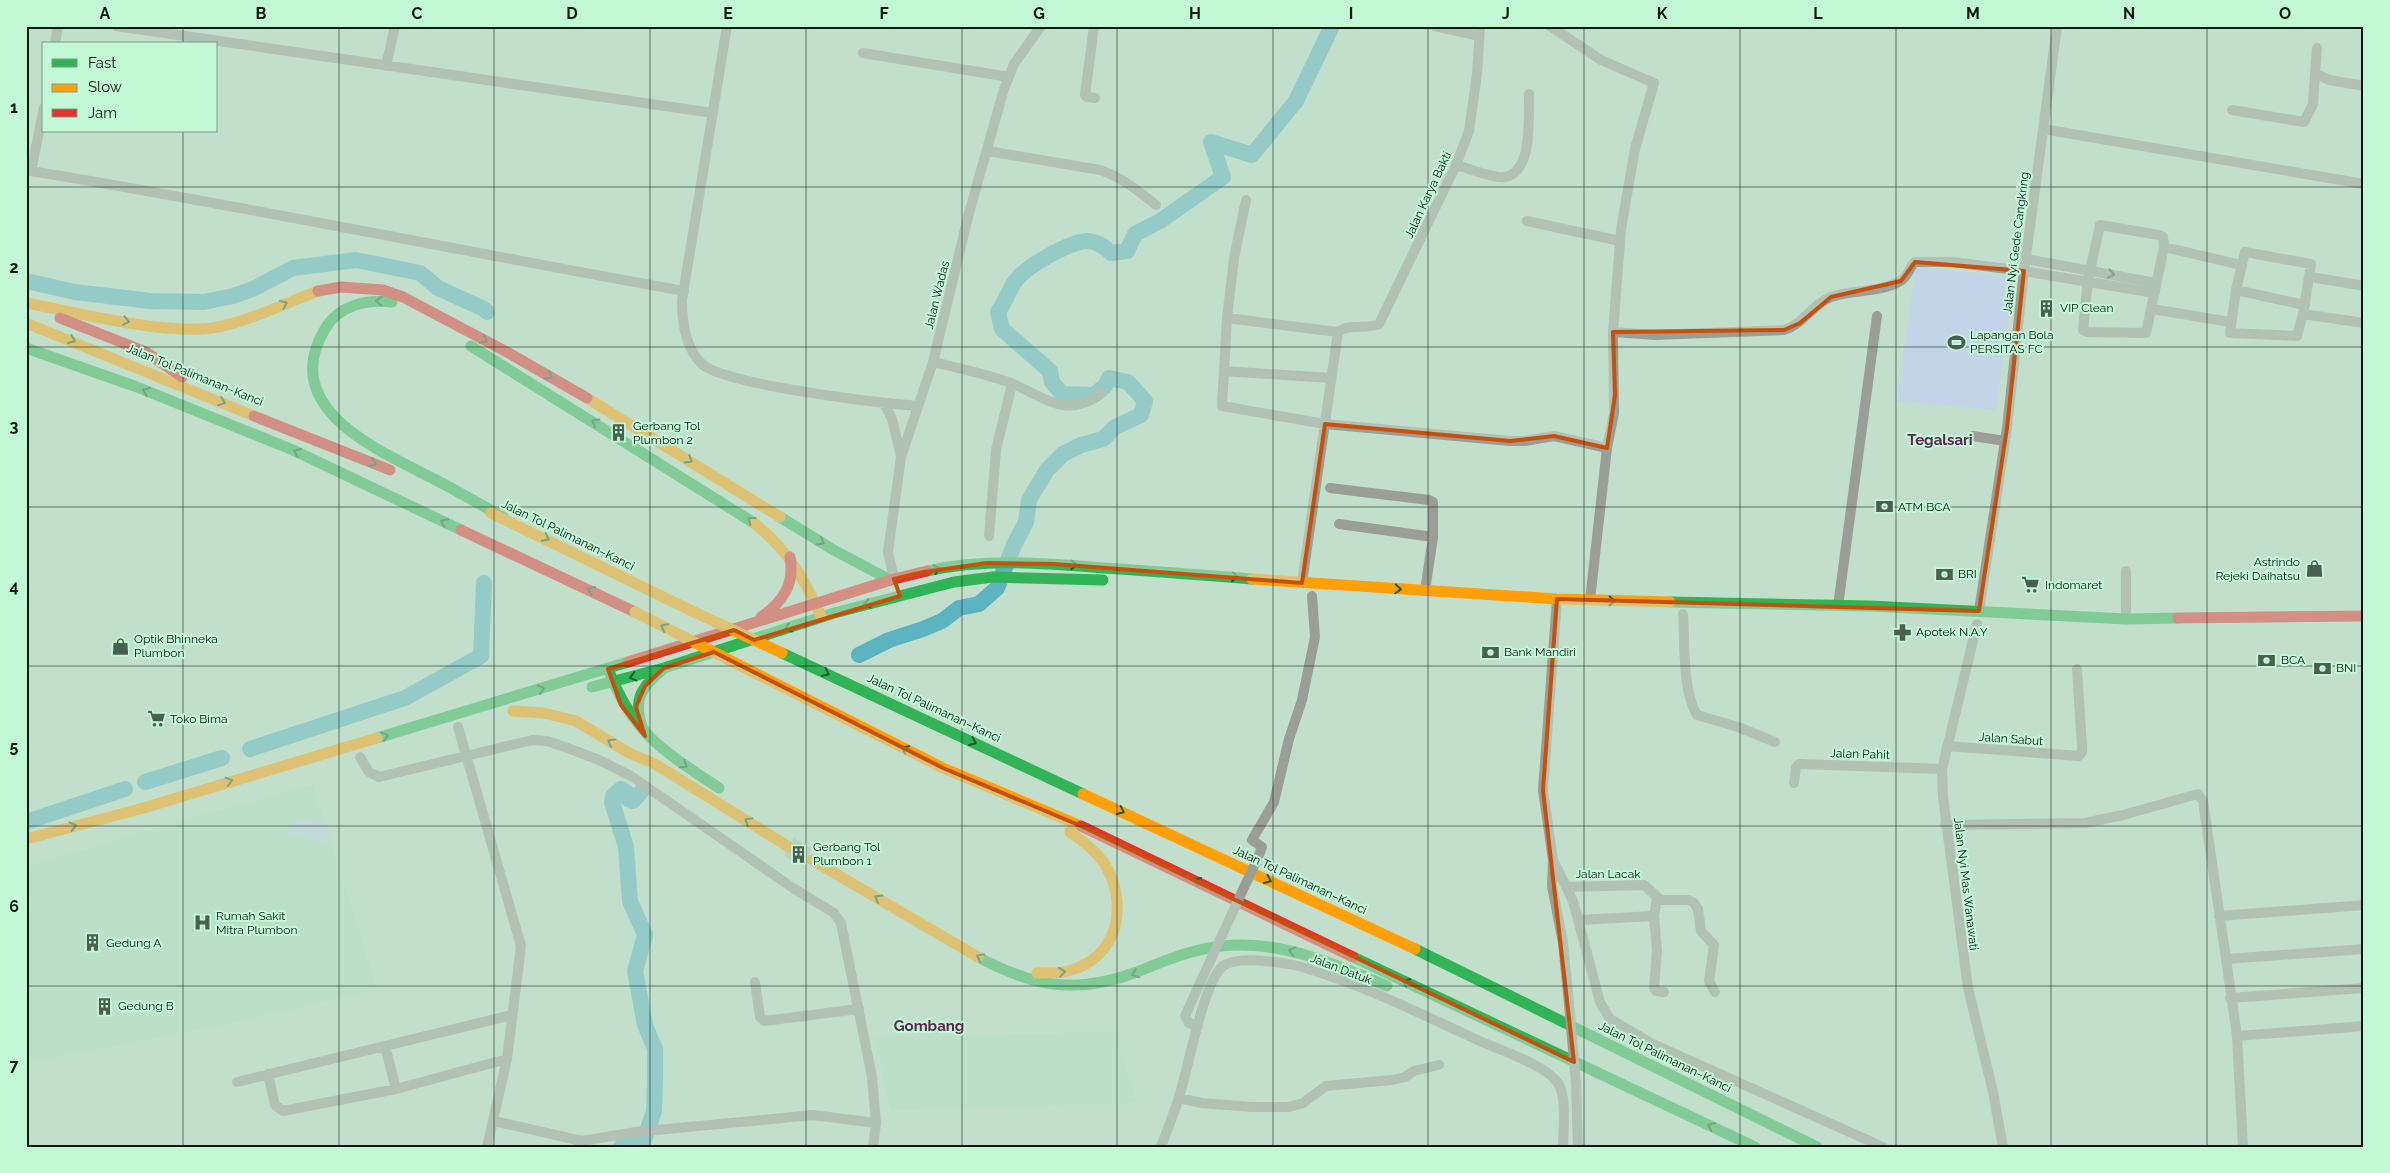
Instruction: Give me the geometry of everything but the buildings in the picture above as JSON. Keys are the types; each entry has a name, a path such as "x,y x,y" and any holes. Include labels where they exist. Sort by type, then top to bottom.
{"highway":[{"path":"28,304 73,310 141,324 192,329 217,327 238,321 324,289 348,287 383,290 403,297 515,357 623,419 764,507 871,570 892,580 900,596"},
{"path":"503,517 365,444 341,425 326,408 315,387 312,360 320,337 335,317 347,308 378,300 397,303 418,311 497,364 747,517 788,552 806,582 821,617"},
{"path":"28,304 146,352 179,374 201,394"},
{"name":"Jalan Tol Palimanan–Kanci","path":"26,323 64,336 201,394 303,433 503,517 690,610 1470,975 1817,1147"},
{"path":"26,348 128,384 293,450 635,612 1082,838 1094,848 1107,865 1118,894 1117,922 1104,949 1074,970 1051,973 1024,969 964,937 867,878"},
{"path":"764,507 796,540"},
{"path":"749,626 778,605 789,590 792,573 788,552"},
{"path":"26,839 140,809 595,673 816,604 827,596 950,566 1025,563 1112,567 1425,591 1432,600 1557,604 1683,614 1928,621"},
{"path":"582,690 601,689 612,682 664,668 834,613 954,582 993,577 1014,577 1110,580 1246,590"},
{"path":"827,596 834,613"},
{"path":"1456,604 1557,604 1590,600 1838,606 2126,618 2364,616"},
{"path":"2312,616 2312,629"},
{"path":"2100,630 2155,630"},
{"path":"645,736 637,717 638,696 651,679 664,668"},
{"path":"608,669 621,705 645,736 728,794"},
{"path":"595,673 601,689"},
{"path":"548,700 509,712 544,713 576,721 629,753 655,764 789,847"},
{"path":"631,740 655,764"},
{"path":"943,768 1090,830 1533,1044 1756,1147"},
{"path":"42,847 304,772"},
{"path":"94,820 98,832"},
{"path":"54,831 58,843"},
{"path":"812,860 984,959 1037,982 1056,986 1099,984 1130,976 1203,948 1232,944 1264,944 1321,960 1533,1044"}],"street":[{"path":"55,42 58,26"},
{"path":"116,26 713,113"},
{"path":"386,66 395,26"},
{"path":"727,26 684,292 682,313 685,333 701,363 713,371 766,384 884,403 918,406"},
{"name":"Jalan Wadas","path":"892,580 888,552 901,457 933,362 969,213 988,151 994,119 1014,64 1041,26"},
{"path":"1094,26 1085,95 1095,98"},
{"path":"1436,26 1479,31"},
{"path":"1550,26 1601,60 1654,83 1635,149 1620,241 1613,332 1615,395 1607,448 1590,600"},
{"name":"Jalan Nyi Gede Cangkring","path":"1979,611 2005,441 2024,271 2057,26"},
{"name":"Jalan Karya Bakti","path":"1227,318 1338,332 1344,328 1363,328 1379,324 1456,165 1470,122 1477,74 1479,31"},
{"path":"2232,110 2304,122 2313,104 2317,48"},
{"path":"863,53 1009,77"},
{"path":"2315,73 2329,80 2364,86"},
{"path":"1456,165 1503,178 1513,174 1524,156 1529,138 1529,94"},
{"path":"42,118 31,171 153,191 684,292"},
{"path":"2043,129 2364,184"},
{"path":"988,151 1100,170 1130,186 1156,205"},
{"path":"1246,200 1234,258 1227,318 1221,400 1225,408 1325,424 1526,441 1554,436 1607,448"},
{"path":"1527,221 1620,241"},
{"path":"2103,224 2163,237 2164,247 2146,333 2087,332 2083,330 2082,324 2088,275 2099,227 2103,224"},
{"path":"2164,247 2241,265"},
{"path":"2248,251 2309,262 2312,268 2311,277 2299,334 2295,336 2230,333 2230,322 2241,265 2244,254 2248,251"},
{"path":"2026,259 2060,265 2088,275 2155,288"},
{"path":"1613,332 1655,334 1784,330 1800,323 1820,303 1831,297 1901,281 1916,262 1952,262 2058,276 2088,275"},
{"path":"2058,276 2060,265"},
{"path":"2311,277 2364,286"},
{"path":"2236,290 2364,324"},
{"path":"2152,310 2230,322"},
{"path":"1838,606 1877,316"},
{"path":"1302,583 1338,332"},
{"path":"933,362 1012,384 1033,395 1061,405 1083,404 1102,393"},
{"path":"1224,371 1331,378"},
{"path":"989,536 996,450 1012,384"},
{"path":"884,403 892,419 901,457"},
{"path":"1973,436 2005,441"},
{"path":"1330,488 1432,501 1435,506 1425,591"},
{"path":"1339,524 1432,537"},
{"path":"871,570 888,552"},
{"path":"2126,571 2126,618"},
{"path":"1198,1026 1188,1022 1185,1016 1262,847 1252,840 1274,802 1289,739 1302,700 1315,637 1311,596"},
{"path":"1557,604 1543,790 1553,860 1552,886 1563,944 1569,1004 1576,1084 1578,1147"},
{"path":"1683,614 1686,671 1697,715 1738,727 1775,742"},
{"name":"Jalan Nyi Mas Wanawati","path":"1977,624 1942,768 1946,824 1968,988 1993,1092 2003,1147"},
{"name":"Jalan Sabut","path":"1947,746 2079,756 2082,752 2077,669"},
{"path":"458,727 519,935 521,956 507,1059 487,1147"},
{"path":"360,757 369,772 379,777 532,740 547,741 599,760 631,776 793,888 837,915 841,923 872,1077 876,1122 873,1147"},
{"name":"Jalan Pahit","path":"1794,783 1796,767 1799,764 1942,768"},
{"path":"1946,824 2085,823 2123,815 2198,794 2203,802 2237,1036 2243,1147"},
{"path":"1553,860 1566,887 1578,920 1600,1002 1610,1019 1653,1044 1882,1147"},
{"name":"Jalan Lacak","path":"1566,887 1644,885 1658,898 1666,902 1689,900 1698,909 1701,932 1714,945 1709,981 1715,992"},
{"path":"1658,898 1654,916 1657,951 1654,988 1656,991 1664,992"},
{"path":"2219,916 2364,904"},
{"path":"1578,920 1654,916"},
{"path":"2226,959 2364,949"},
{"name":"Jalan Datuk","path":"1160,1147 1179,1098 1210,989 1219,970 1225,964 1243,960 1290,964 1311,969 1424,1015 1512,1055 1550,1076 1559,1084 1562,1091 1563,1147"},
{"path":"755,982 760,1017 764,1021 858,1009"},
{"path":"2230,998 2364,988"},
{"path":"237,1082 512,1015"},
{"path":"2237,1036 2364,1026"},
{"path":"385,1046 396,1089"},
{"path":"268,1074 275,1105 281,1110 396,1089 507,1059"},
{"path":"1179,1098 1202,1102 1289,1107 1303,1103 1326,1086 1392,1080 1405,1077 1414,1071 1439,1065"},
{"path":"494,1121 573,1140 600,1143 636,1132 813,1115 876,1122"}],"highlighted area":[{"path":"1915,262 2024,271 2007,428 1979,611 1557,599 1543,790 1574,1062 1081,826 943,768 714,652 664,668 645,686 636,707 645,736 621,705 608,669 734,630 754,640 900,596 894,579 924,572 987,563 1054,564 1302,583 1325,424 1510,441 1554,436 1607,448 1615,395 1613,332 1784,330 1800,323 1831,297 1901,281"}],"shaded area":[{"name":"Lapangan Bola PERSITAS FC","path":"1920,267 2010,277 2014,280 1996,410 1897,401 1915,271"},
{"name":"Rumah Sakit Mitra Plumbon","path":"313,785 377,989 246,1020 26,1063 26,867 173,823"},
{"path":"293,819 326,823 330,830 328,843 318,845 304,836 291,837 288,831"},
{"path":"1114,1032 1137,1103 891,1110 874,1038"}],"waterway":[{"path":"859,655 889,640 942,621 959,608 979,604 997,588 1014,545 1026,522 1029,500 1047,470 1063,454 1081,445 1103,439 1115,427 1141,415 1145,401 1128,382 1109,378 1105,386 1094,395 1062,394 1052,382 1050,371 1002,329 998,312 1017,279 1040,261 1079,242 1094,242 1111,253 1127,251 1135,234 1160,221 1223,177 1211,142 1252,155 1296,101 1332,26"},
{"path":"26,281 75,292 150,301 204,302 233,296 253,289 293,268 356,260 420,273 438,288 487,312"},
{"path":"250,749 405,698 481,656 484,583"},
{"path":"145,782 222,758"},
{"path":"26,822 125,789"},
{"path":"621,1147 644,1140 654,1111 655,1049 645,1025 635,971 645,935 630,901 626,847 612,802 613,796 621,789 627,793 628,799 633,801 641,792"}],"tunnel":[{"path":"789,847 812,860"}],"traffic: fast":[{"path":"392,302 383,301 354,305 338,314 325,329 314,357 314,382 324,404 342,424 364,441 503,517"},
{"path":"471,346 754,523"},
{"path":"26,348 137,387 293,450 461,530"},
{"path":"780,517 832,549 890,580"},
{"path":"927,571 970,564 1014,563 1252,579"},
{"path":"592,687 664,668 834,613 954,582 993,577 1103,580"},
{"path":"1670,602 1870,606 2126,619 2178,618"},
{"path":"782,653 1083,794"},
{"path":"377,738 628,662"},
{"path":"643,730 639,711 640,696 648,683 662,670"},
{"path":"609,671 618,693 629,711 653,740 682,763 719,788"},
{"path":"978,957 998,967 1037,981 1075,985 1094,984 1115,979 1185,954 1209,948 1255,945 1313,957 1387,986"},
{"path":"1415,949 1817,1147"},
{"path":"1353,957 1755,1147"}],"traffic: slow":[{"path":"26,303 149,326 198,329 218,327 243,320 318,291"},
{"path":"26,323 254,416"},
{"path":"587,398 780,517"},
{"path":"491,513 690,610"},
{"path":"754,523 776,543 794,565 821,616"},
{"path":"1252,579 1557,599 1670,602"},
{"path":"690,610 782,653"},
{"path":"635,612 739,665"},
{"path":"739,665 943,768 1081,826"},
{"path":"513,711 544,713 576,721 629,753 655,764 789,847"},
{"path":"26,839 140,809 377,738"},
{"path":"1083,794 1415,949"},
{"path":"1037,973 1064,972 1085,965 1098,955 1108,942 1114,928 1117,912 1116,895 1112,879 1097,854 1070,832"},
{"path":"812,860 978,957"}],"traffic: jam":[{"path":"318,291 341,287 383,290 403,297 507,352 587,398"},
{"path":"60,318 146,352 182,377"},
{"path":"254,416 390,470"},
{"path":"461,530 635,612"},
{"path":"761,617 776,605 786,592 791,576 790,557"},
{"path":"628,662 894,579 927,571"},
{"path":"2178,618 2364,616"},
{"path":"1081,826 1353,957"}],"place":[{"name":"VIP Clean","path":"2046,308"},
{"name":"Lapangan Bola PERSITAS FC","path":"1956,342"},
{"name":"Gerbang Tol Plumbon 2","path":"619,433"},
{"name":"ATM BCA","path":"1884,507"},
{"name":"Astrindo Rejeki Daihatsu","path":"2314,569"},
{"name":"BRI","path":"1944,574"},
{"name":"Indomaret","path":"2031,585"},
{"name":"Apotek N.A.Y","path":"1902,632"},
{"name":"Optik Bhinneka Plumbon","path":"120,646"},
{"name":"Bank Mandiri","path":"1490,652"},
{"name":"BCA","path":"2267,660"},
{"name":"BNI","path":"2322,668"},
{"name":"Toko Bima","path":"156,719"},
{"name":"Gerbang Tol Plumbon 1","path":"799,854"},
{"name":"Rumah Sakit Mitra Plumbon","path":"202,923"},
{"name":"Gedung A","path":"92,943"},
{"name":"Gedung B","path":"104,1006"}],"district":[{"name":"Tegalsari","path":"1940,440"},
{"name":"Gombang","path":"929,1026"}]}
